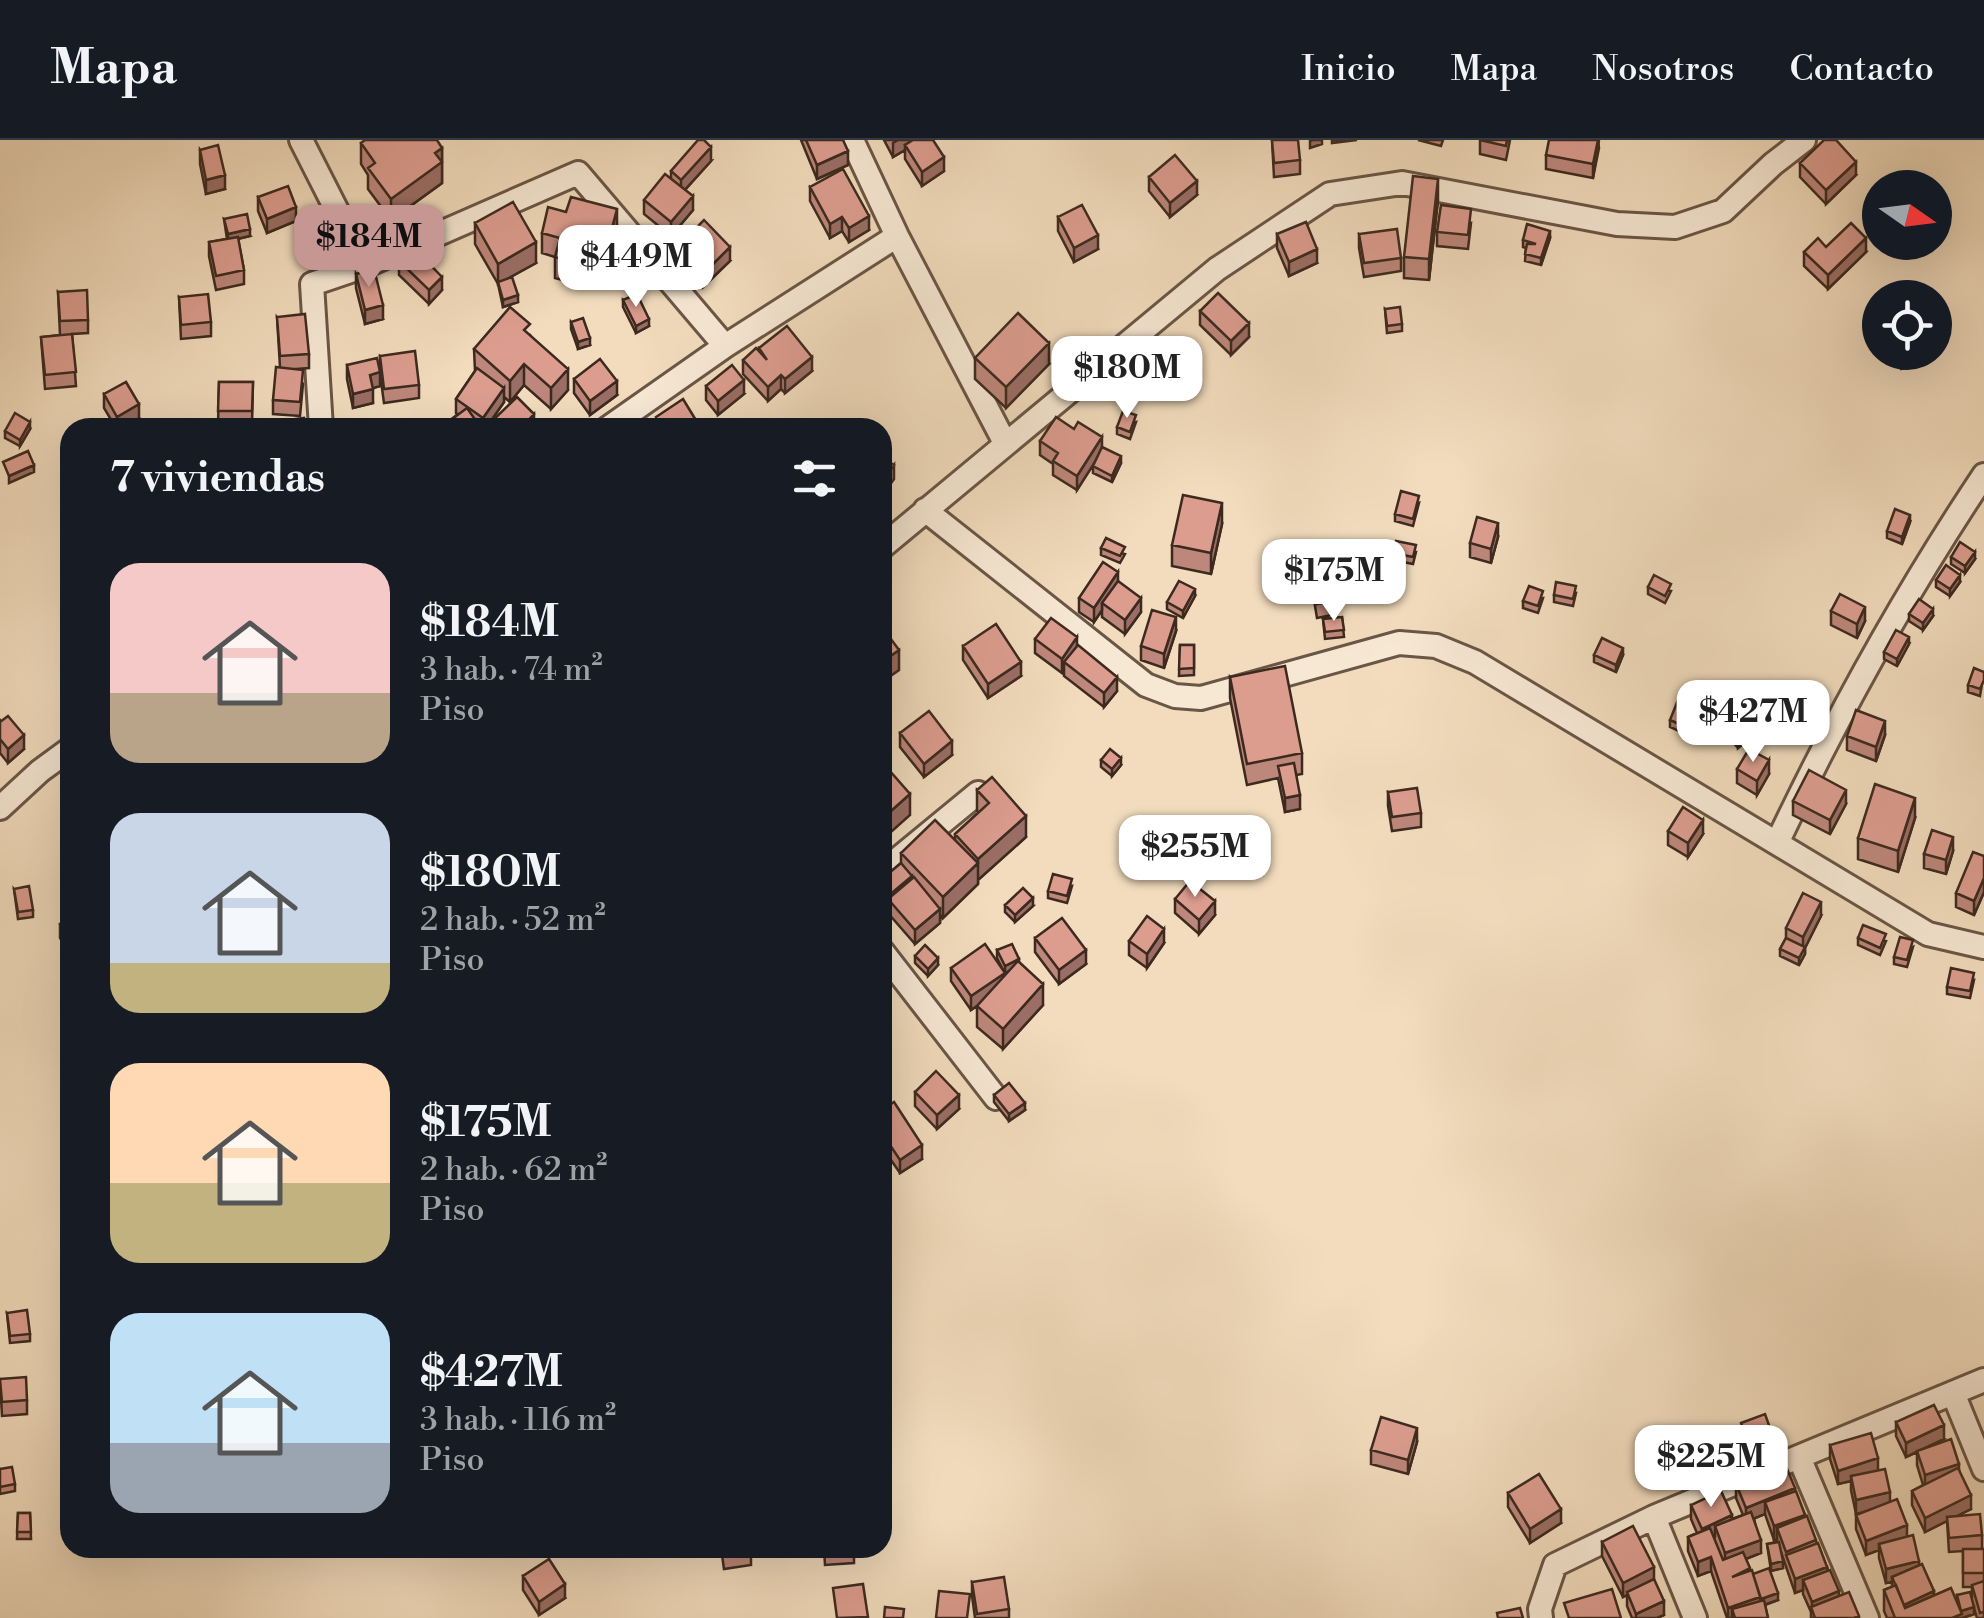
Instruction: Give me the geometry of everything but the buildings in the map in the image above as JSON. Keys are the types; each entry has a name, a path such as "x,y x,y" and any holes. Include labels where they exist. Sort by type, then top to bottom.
{"street":[{"path":"301,140 364,266"},
{"path":"852,140 1005,443"},
{"path":"892,539 1218,268 1330,194 1402,182 1616,224 1674,226 1723,211 1804,140"},
{"path":"321,418 312,284 364,266 578,173 725,346"},
{"path":"622,418 725,346 898,236"},
{"path":"1777,844 1812,768 1925,563 1984,475"},
{"path":"926,510 1146,685 1175,696 1202,698 1399,642 1436,646 1476,662 1928,934 1984,946"},
{"path":"0,808 60,756"},
{"path":"892,864 978,793"},
{"path":"892,964 996,1098"},
{"path":"1542,1618 1540,1608 1555,1565 1654,1517 1984,1380"},
{"path":"1953,1393 1984,1468"},
{"path":"1799,1456 1867,1618"},
{"path":"1654,1517 1695,1618"}]}
